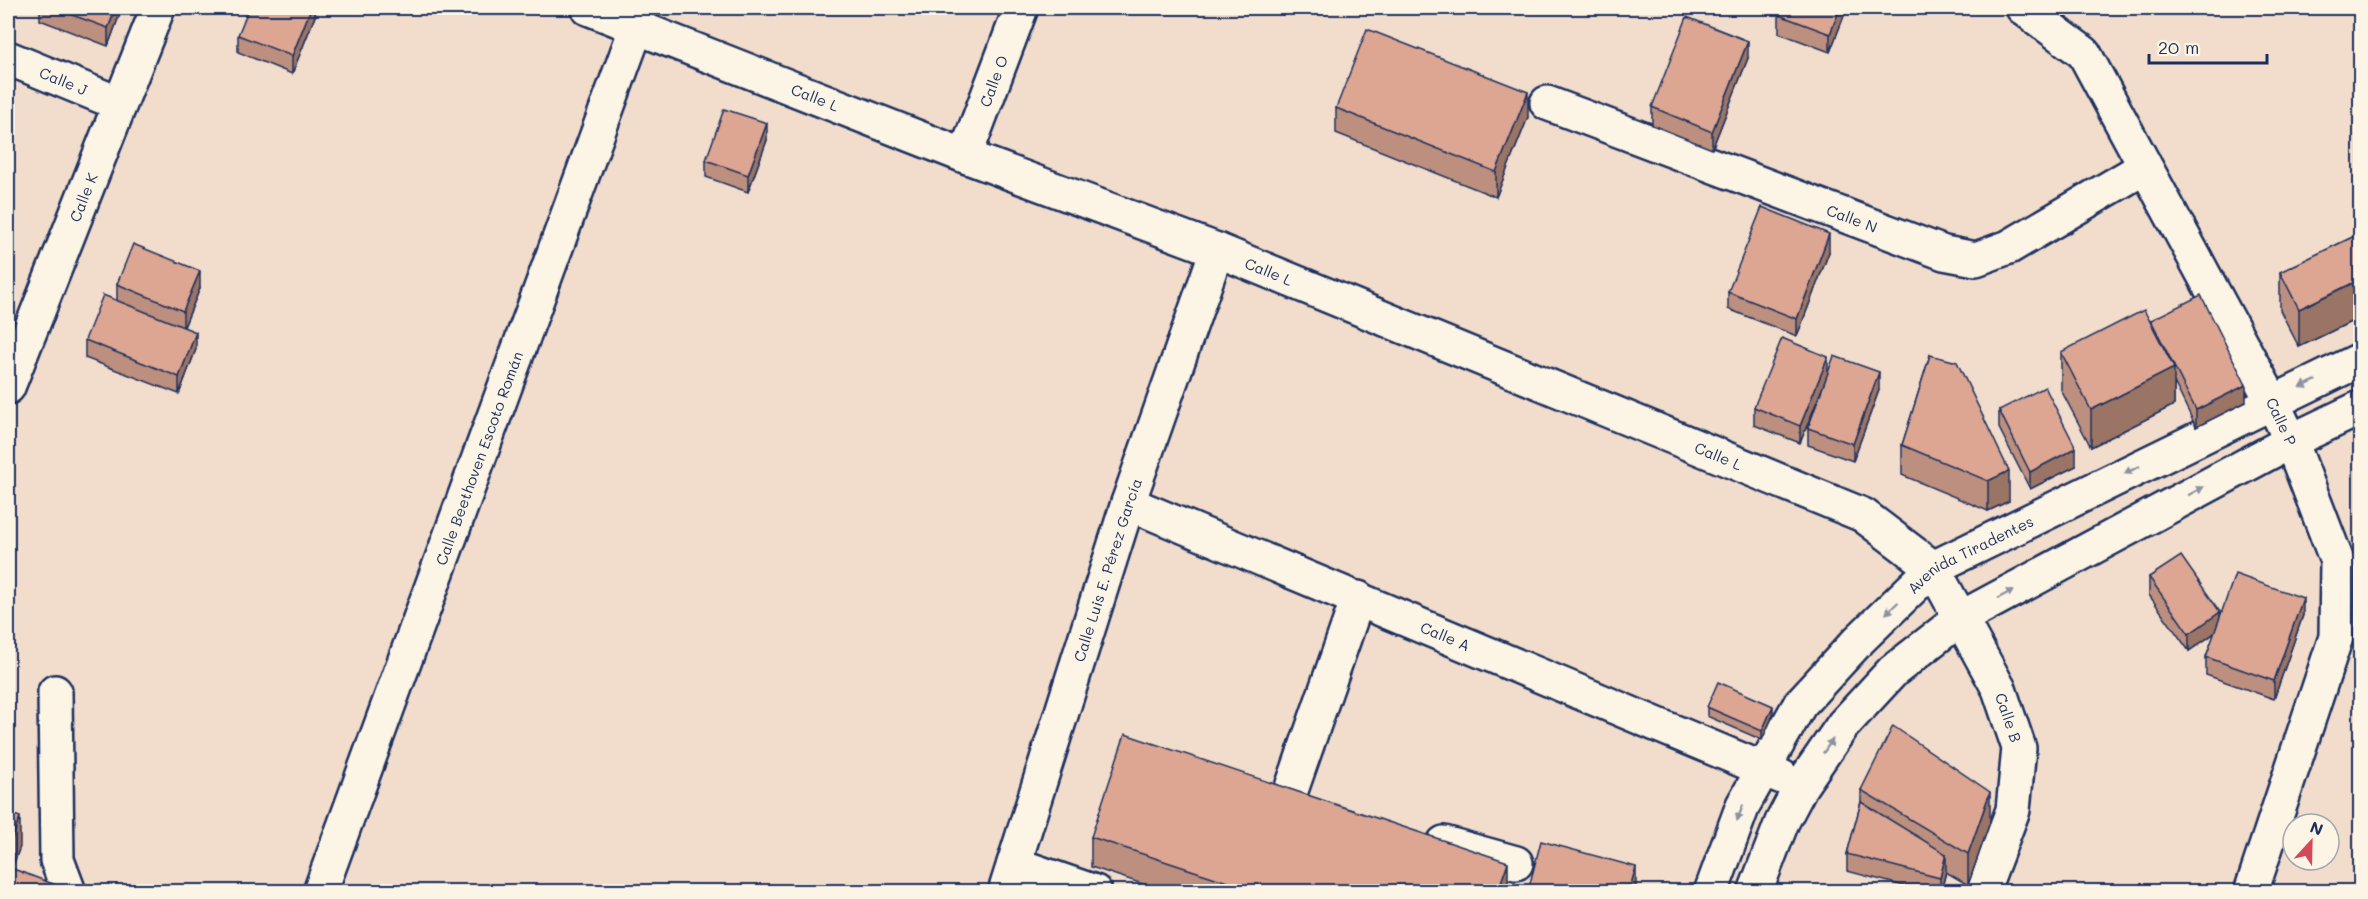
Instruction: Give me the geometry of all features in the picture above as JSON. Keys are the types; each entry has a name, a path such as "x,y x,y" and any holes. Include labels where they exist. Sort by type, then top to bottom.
{"street":[{"name":"Calle K","path":"8,387 18,332 120,104 158,8"},
{"name":"Calle L","path":"588,8 965,156 1216,250 1863,515 1934,568"},
{"name":"Calle O","path":"965,156 1021,8"},
{"name":"Calle P","path":"2023,8 2084,53 2272,401 2291,441 2337,561 2336,637 2251,891"},
{"name":"Calle Beethoven Escoto Román","path":"321,891 637,26"},
{"name":"Calle J","path":"8,58 120,104"},
{"name":"Calle N","path":"1547,103 1944,253 1976,259 2009,247 2145,167"},
{"name":"Calle Luis E. Pérez García","path":"1009,878 1128,503 1216,250"},
{"name":"Avenida Tiradentes","path":"1711,891 1743,805 1762,768 1800,705 1859,640 1934,568 2272,401 2361,360"},
{"path":"1755,891 1782,822 1801,786 1843,725 1886,679 1961,618 2291,441 2361,408"},
{"name":"Calle A","path":"1128,503 1801,786"},
{"name":"Calle B","path":"1934,568 1999,689 2019,748 2013,810 1982,891"},
{"path":"1288,799 1358,598"},
{"path":"55,692 57,860 69,891"},
{"path":"1255,791 1323,809"},
{"path":"1413,834 1516,863"},
{"path":"1009,878 1095,891"}],"building":[{"path":"53,8 116,8 108,28"},
{"path":"249,8 311,8 292,56 238,35"},
{"path":"1782,8 1840,8 1830,34 1779,15"},
{"path":"1687,17 1748,41 1712,132 1652,107"},
{"path":"1367,29 1528,92 1496,172 1336,108"},
{"path":"724,109 767,123 748,175 706,160"},
{"path":"1762,207 1829,234 1797,319 1728,292"},
{"path":"2361,233 2361,279 2299,309 2280,272"},
{"path":"133,244 200,271 183,311 117,284"},
{"path":"103,295 196,332 179,377 85,340"},
{"path":"2201,295 2246,385 2196,410 2151,320"},
{"path":"2144,310 2174,368 2091,410 2061,352"},
{"path":"1782,338 1828,357 1800,426 1754,407"},
{"path":"1930,355 1957,362 2009,471 1988,481 1902,445"},
{"path":"1834,356 1879,372 1853,444 1808,428"},
{"path":"2045,387 2076,448 2030,472 1999,410"},
{"path":"2181,556 2220,612 2189,634 2149,577"},
{"path":"2235,574 2303,598 2274,681 2206,657"},
{"path":"1718,682 1773,706 1762,731 1707,707"},
{"path":"1893,726 1990,792 1968,854 1861,790"},
{"path":"1125,734 1508,862 1498,891 1255,891 1091,837"},
{"path":"1861,802 1946,854 1940,878 1847,854"},
{"path":"8,813 20,817 8,849"},
{"path":"1541,841 1636,867 1629,891 1528,891"},
{"path":"8,867 72,891 8,891"}]}
